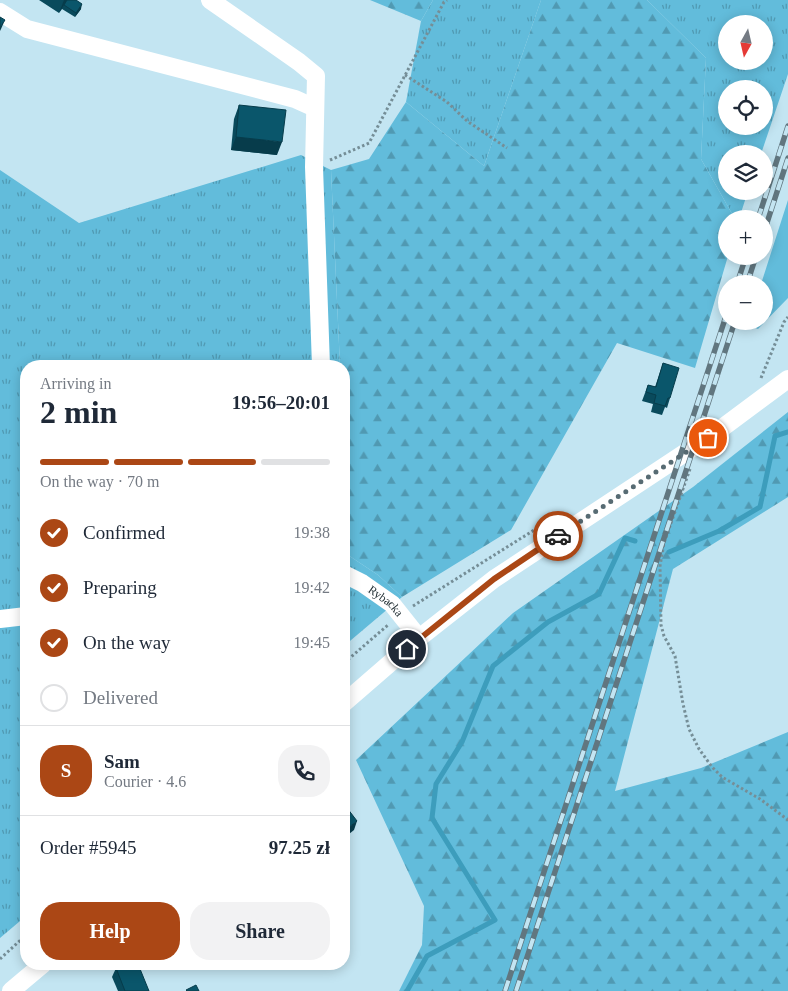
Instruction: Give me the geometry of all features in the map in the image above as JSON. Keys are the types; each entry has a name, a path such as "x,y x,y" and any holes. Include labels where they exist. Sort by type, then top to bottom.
{"street":[{"path":"210,0 316,76 314,168 321,360"},
{"path":"0,12 27,29 295,99 315,108"},
{"path":"350,698 420,638 494,579 697,444 788,379"},
{"name":"Rybacka","path":"350,577 392,604 420,638"},
{"path":"0,619 20,617"},
{"path":"11,991 36,970"}],"path":[{"path":"314,168 369,143 446,1"},
{"path":"405,75 447,102 467,121 507,148"},
{"path":"752,406 768,358 788,317"},
{"path":"697,444 661,552 661,625 664,636 675,656 689,729 699,749 722,777 760,799 788,820"},
{"path":"0,959 20,941"}],"green space":[{"path":"370,0 433,0 421,21"},
{"path":"433,0 541,0 484,166 406,102 421,21"},
{"path":"541,0 647,0 706,58 701,159 718,189 718,200 724,200 730,210 718,210 718,265 725,265 722,275 718,275 718,290 695,368 617,343 511,530 402,597 378,575 350,556 350,360 340,360 331,170 369,159 406,102 484,166"},
{"path":"647,0 788,0 788,74 773,118 773,80 718,80 718,135 767,135 764,145 718,145 718,189 701,159 706,58"},
{"path":"301,155 331,170 340,360 20,360 20,921 0,938 0,170 79,223"},
{"path":"724,200 745,200 742,210 730,210"},
{"path":"788,200 788,298 773,314 773,275 764,275 767,265 773,265 773,247"},
{"path":"788,412 788,497 673,569 615,791 701,768 788,732 788,991 399,991 422,945 424,906 356,760 513,613 693,487"},
{"path":"350,556 378,575 402,597 350,641"}],"building":[{"path":"67,0 76,0 82,4 76,13 64,5"},
{"path":"0,17 5,20 0,27"},
{"path":"239,105 286,110 282,142 236,137"},
{"path":"663,363 679,368 670,398 668,398 665,406 654,403 656,395 646,392 648,385 656,387"},
{"path":"350,812 357,821 350,826"},
{"path":"117,970 140,970 149,991 125,991"},
{"path":"196,985 199,991 186,990"}],"waterway":[{"path":"669,552 719,531 760,507 775,436 788,432"},
{"path":"407,991 427,956 495,920 432,818 436,784 462,742 493,666 548,622 599,594 625,538 635,541"}],"railway":[{"path":"761,210 788,126"},
{"path":"771,210 788,158"},
{"path":"740,275 743,265"},
{"path":"750,275 753,265"},
{"path":"505,991 721,330"},
{"path":"516,991 732,330"}],"way so far":[{"path":"558,536 708,438"}],"route":[{"path":"407,649 494,579 558,536"}]}
